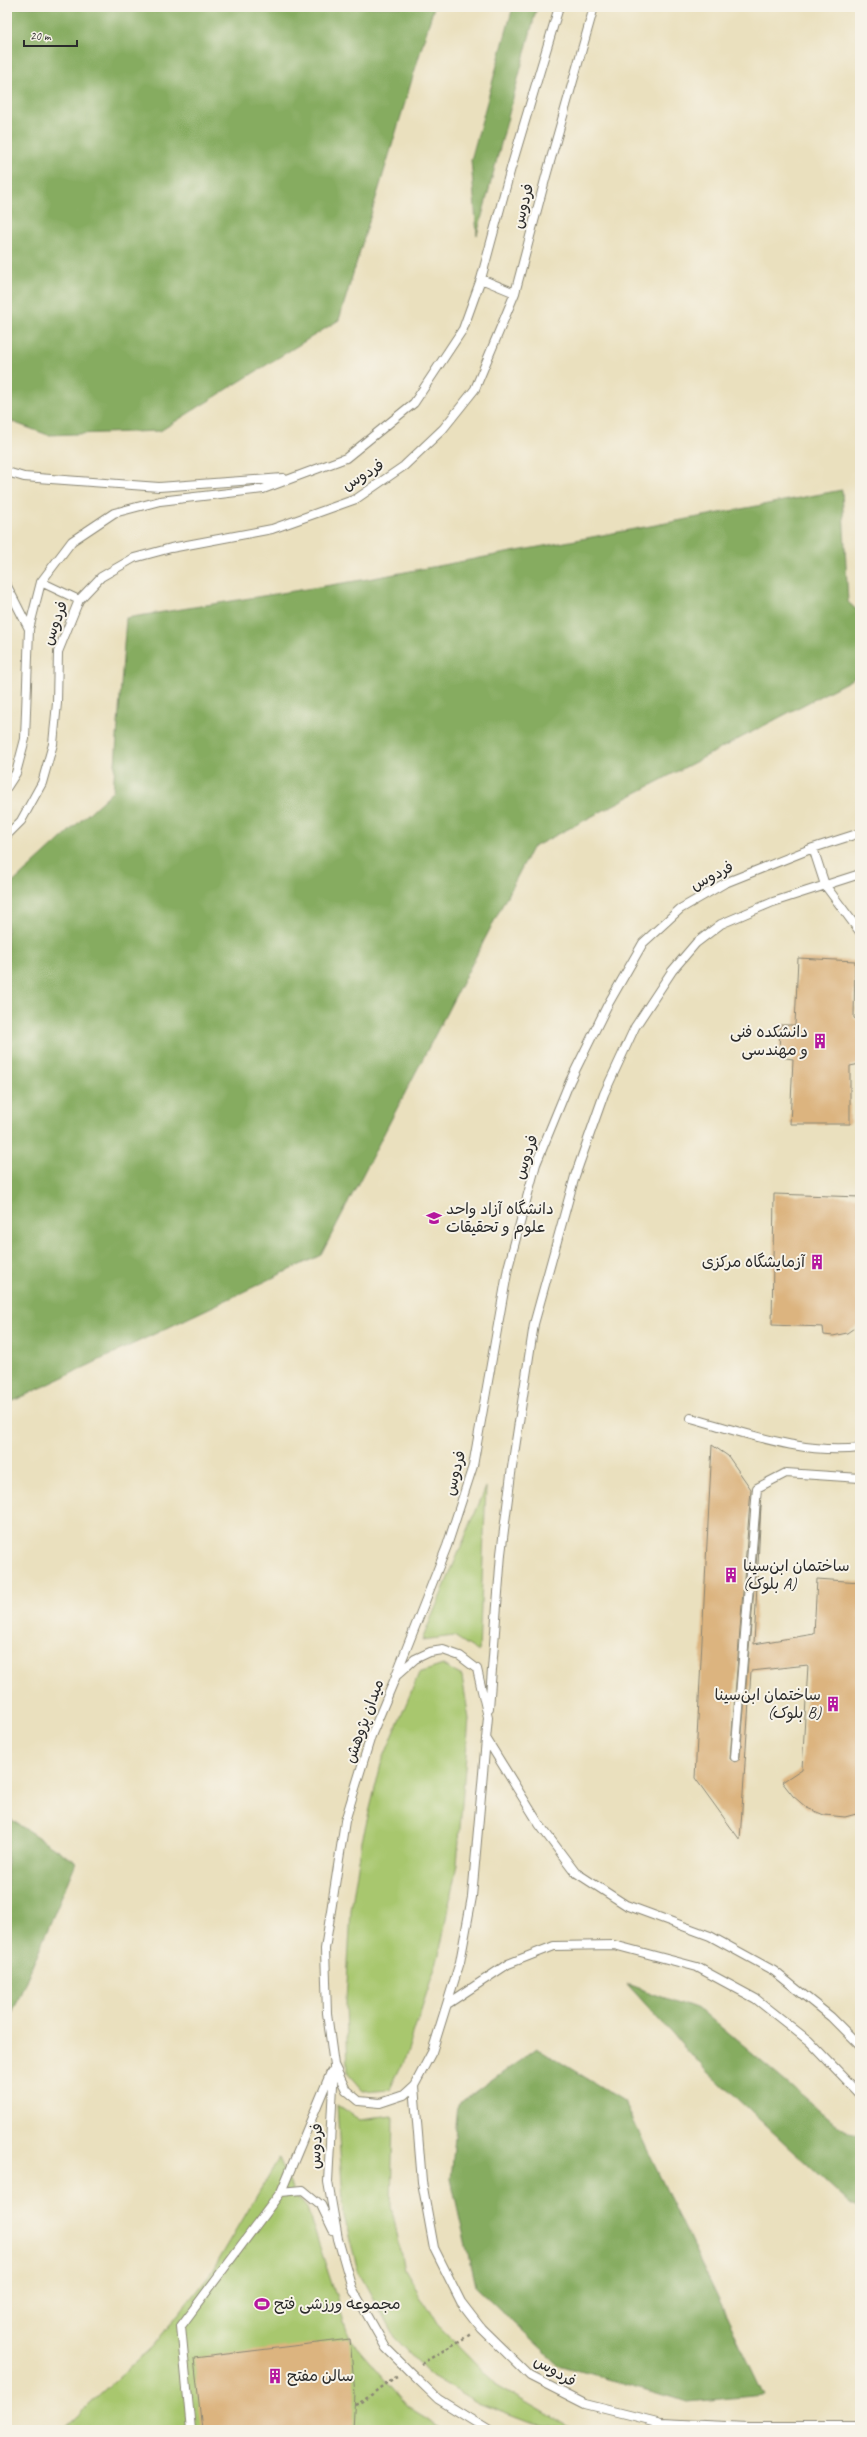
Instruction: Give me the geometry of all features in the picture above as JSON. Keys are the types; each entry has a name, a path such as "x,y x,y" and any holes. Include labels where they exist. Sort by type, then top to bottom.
{"lane":[{"name":"فردوس","path":"7,787 16,773 25,739 29,629 41,582 72,541 114,513 160,501 263,489 346,458 414,403 463,329 481,279 511,168 559,7"},
{"name":"فردوس","path":"7,835 20,821 42,783 53,744 57,703 58,652 79,600 101,577 134,558 171,548 272,529 356,499 404,466 443,429 475,389 515,293 546,176 594,7"},
{"path":"481,279 515,293"},
{"path":"7,472 24,477 159,487 292,478"},
{"path":"41,582 79,600"},
{"path":"7,586 29,629"},
{"name":"فردوس","path":"396,1676 447,1546 473,1466 508,1268 536,1164 570,1081 607,1006 643,943 680,909 724,883 813,848 860,833"},
{"path":"813,848 825,885 860,932"},
{"path":"488,1717 501,1554 511,1474 534,1324 575,1176 604,1094 635,1027 672,971 696,943 721,924 773,902 860,874"},
{"path":"691,1418 772,1441 834,1451 860,1448"},
{"path":"735,1757 757,1488 786,1473 860,1478"},
{"name":"میدان پژوهش","path":"443,1650 460,1656 477,1669 488,1717 472,1897 460,1962 449,2003 432,2052 414,2086 404,2095 380,2103 359,2101 346,2090 334,2065 327,2013 325,1950 345,1821 371,1736 396,1676 415,1659 430,1652 443,1650"},
{"path":"486,1738 539,1824 576,1872 626,1905 710,1936 774,1971 831,2016 860,2046"},
{"path":"449,2003 508,1964 554,1946 614,1945 697,1967 756,1999 809,2041 860,2094"},
{"name":"فردوس","path":"334,2065 328,2182 338,2239 352,2288 386,2348 408,2371 438,2400 488,2430"},
{"path":"191,2430 181,2326 281,2192 334,2065"},
{"name":"فردوس","path":"414,2086 422,2182 434,2248 461,2302 482,2328 530,2376 585,2404 661,2423 748,2427 860,2427"},
{"path":"281,2192 302,2190 321,2205 338,2239"}],"path":[{"path":"355,2405 366,2400 384,2382 408,2371 482,2328"}],"green space":[{"path":"7,7 434,7 339,320 160,431 48,435 7,420"},
{"path":"513,7 537,7 477,235 471,160"},
{"path":"842,490 848,602 860,613 860,675 532,848 321,1255 7,1404 7,888 113,791 126,618 368,579"},
{"path":"486,1487 479,1652 454,1636 422,1640"},
{"path":"443,1665 462,1676 469,1719 457,1864 439,1955 406,2056 390,2089 364,2091 348,2073 346,2001 351,1910 362,1841 381,1764 419,1673"},
{"path":"7,1817 76,1862 7,2026"},
{"path":"627,1984 703,2012 834,2123 860,2137 860,2209 850,2204 704,2068"},
{"path":"537,2048 624,2101 764,2395 688,2402 559,2365 475,2286 451,2179 458,2105"},
{"path":"337,2105 360,2120 393,2116 391,2206 405,2270 437,2324 497,2385 573,2429 533,2424 478,2403 432,2376 394,2337 358,2271 344,2216"},
{"name":"مجموعه ورزشی فتح","path":"279,2158 294,2193 307,2208 350,2339 408,2407 446,2430 62,2430 153,2346 213,2270"}],"building":[{"name":"دانشکده فنی و مهندسی","path":"798,958 855,961 854,1018 860,1022 860,1064 850,1066 850,1124 790,1124 793,1059 779,1057 780,1025 795,1025"},
{"name":"آزمایشگاه مرکزی","path":"774,1194 860,1197 860,1324 847,1333 833,1336 824,1335 823,1327 772,1325"},
{"path":"712,1445 728,1456 751,1489 730,1759 735,1762 740,1757 761,1505 754,1644 814,1634 817,1579 860,1582 860,1813 845,1817 824,1815 807,1808 793,1796 782,1782 802,1769 808,1665 751,1671 740,1840 695,1778"},
{"name":"سالن مفتح","path":"350,2339 355,2394 353,2430 202,2430 194,2358"}],"place":[{"name":"دانشکده فنی و مهندسی","path":"820,1041"},
{"name":"دانشگاه آزاد واحد علوم و تحقیقات","path":"434,1218"},
{"name":"آزمایشگاه مرکزی","path":"817,1262"},
{"name":"ساختمان ابن‌سینا (بلوک A)","path":"731,1575"},
{"name":"ساختمان ابن‌سینا (بلوک B)","path":"833,1704"},
{"name":"مجموعه ورزشی فتح","path":"262,2304"},
{"name":"سالن مفتح","path":"275,2376"}]}
